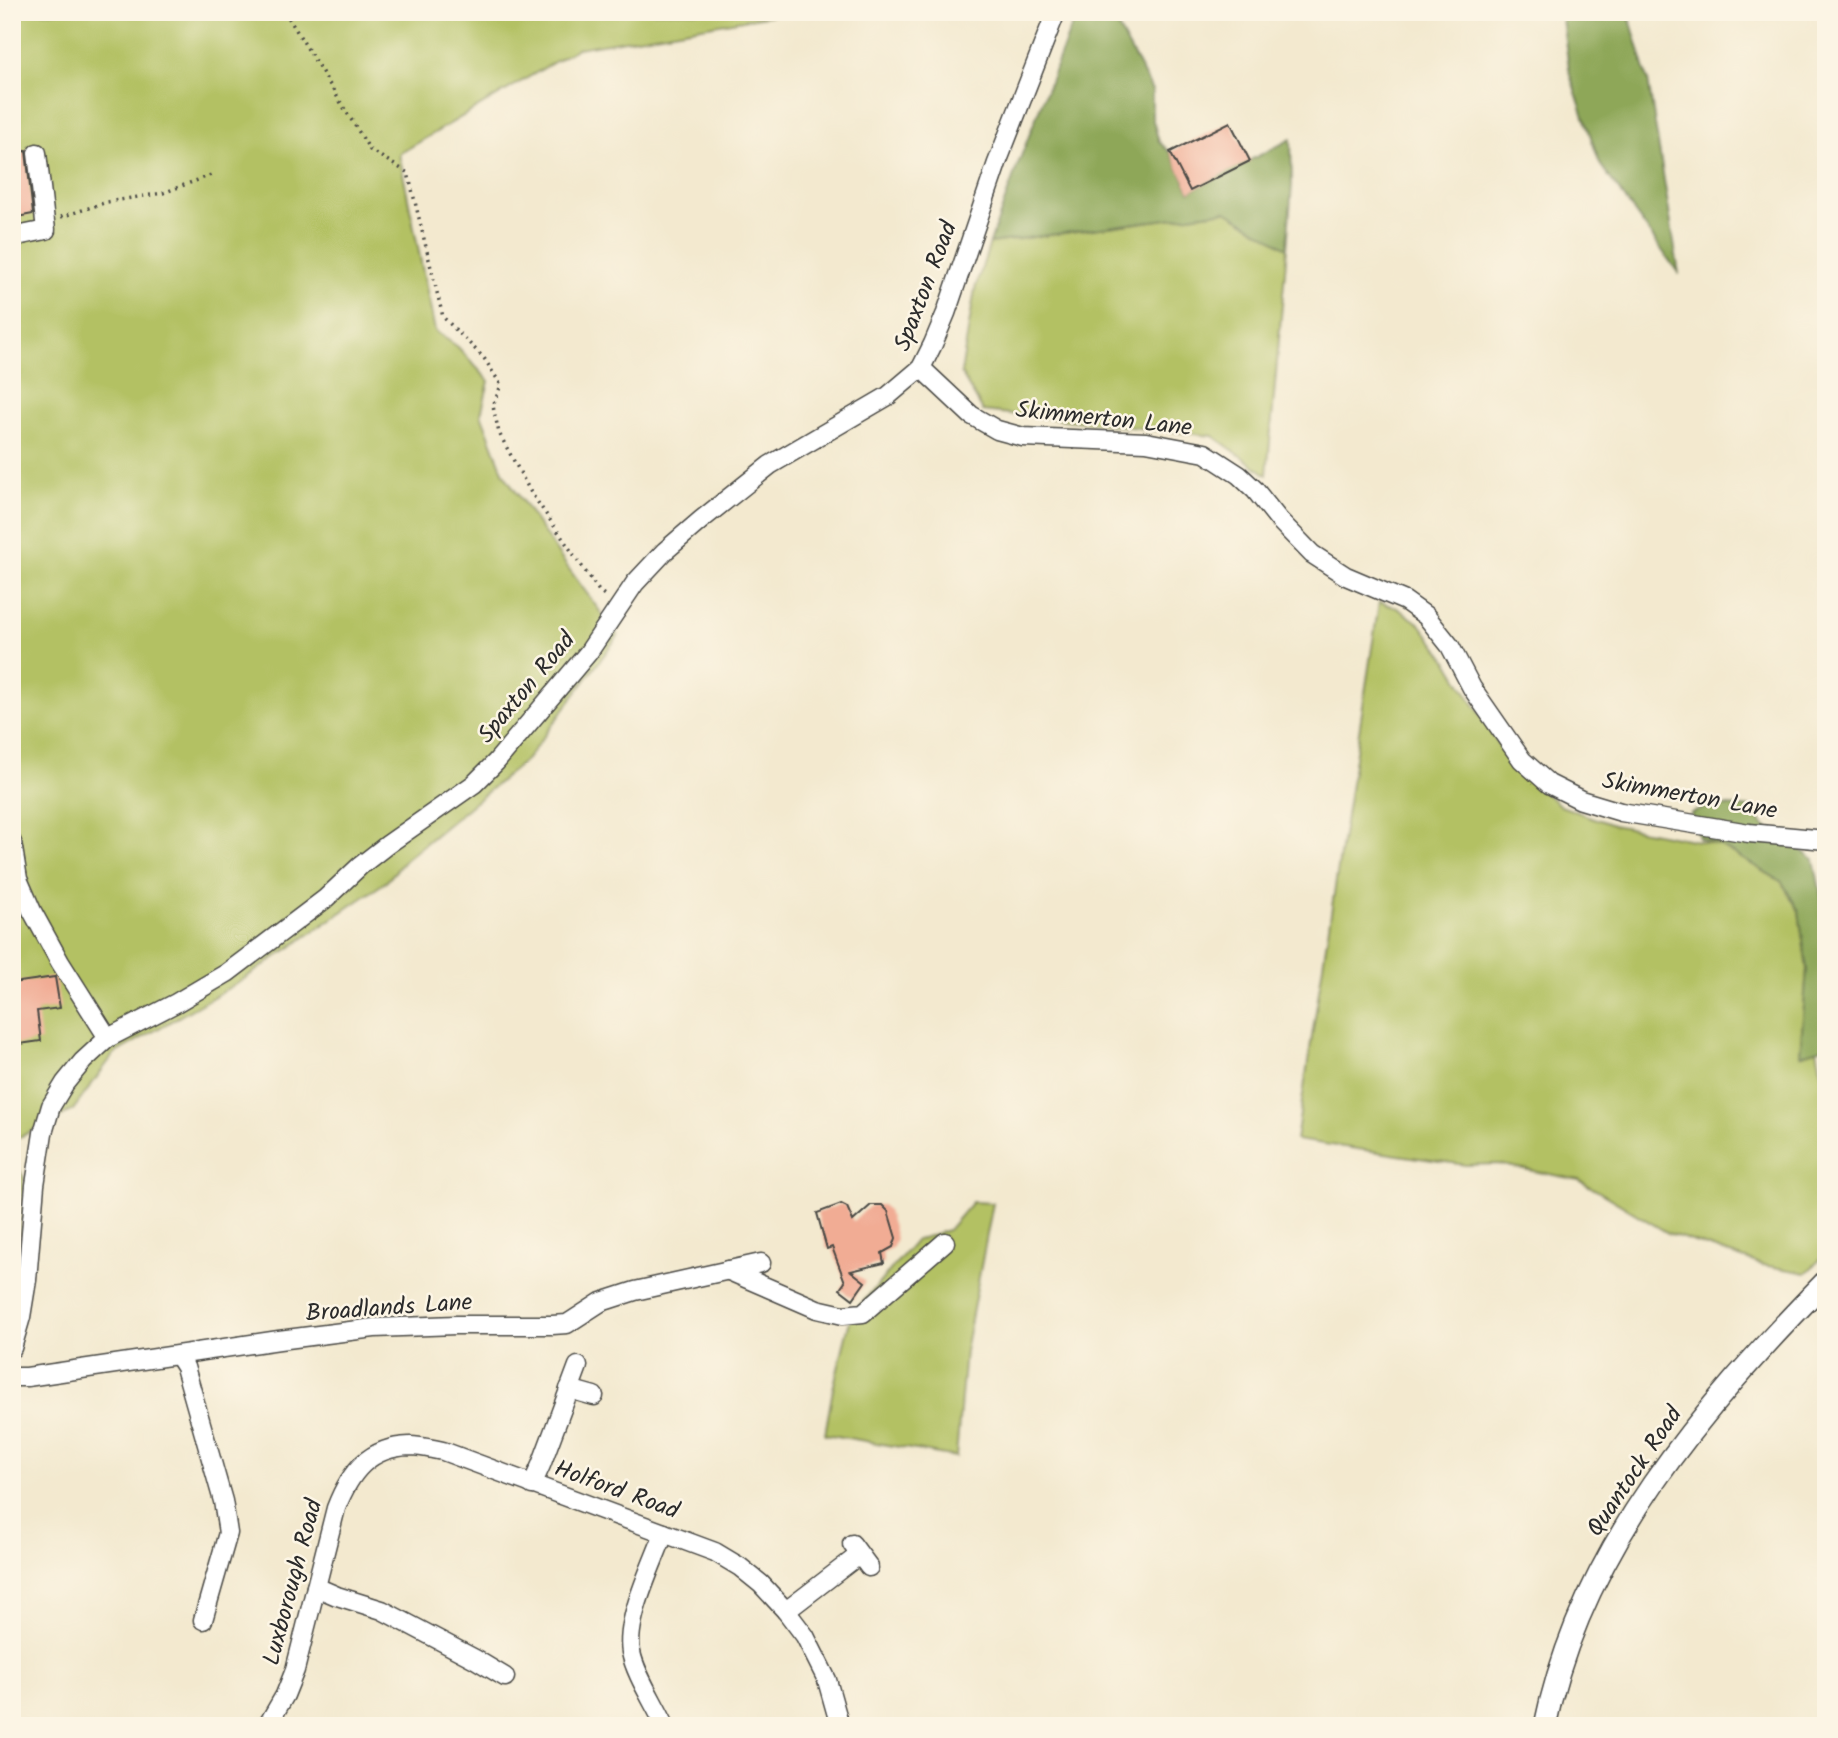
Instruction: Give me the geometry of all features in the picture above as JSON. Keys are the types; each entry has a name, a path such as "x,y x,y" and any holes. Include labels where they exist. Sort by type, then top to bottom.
{"main road":[{"name":"Quantock Road","path":"1545,1726 1563,1660 1583,1609 1606,1561 1645,1495 1727,1386 1826,1281"}],"street":[{"name":"Spaxton Road","path":"12,1348 21,1317 27,1280 35,1185 43,1133 51,1106 65,1083 108,1038 227,973 325,899 387,845 474,784 496,762 588,653 635,583 665,551 770,465 888,396 921,368 946,313 997,163 1056,12"},
{"path":"12,236 46,230 37,153"},
{"name":"Skimmerton Lane","path":"921,368 971,415 997,430 1023,437 1146,442 1205,453 1240,475 1312,554 1346,576 1405,601 1426,616 1450,646 1472,688 1522,760 1549,784 1581,800 1621,812 1749,833 1826,840"},
{"path":"12,842 18,879 32,911 108,1038"},
{"path":"727,1270 817,1309 843,1315 863,1313 945,1242"},
{"name":"Broadlands Lane","path":"12,1377 373,1328 567,1324 601,1302 635,1291 761,1263"},
{"path":"178,1356 185,1367 223,1501 228,1533 203,1620"},
{"path":"532,1485 578,1366"},
{"path":"569,1389 594,1396"},
{"name":"Holford Road","path":"413,1446 443,1451 715,1552 740,1567 761,1584 805,1636 827,1680 840,1726"},
{"name":"Luxborough Road","path":"272,1724 296,1670 336,1508 344,1487 365,1461 381,1452 413,1446"},
{"path":"664,1533 636,1609 630,1637 631,1653 636,1667 665,1726"},
{"path":"786,1611 860,1555"},
{"path":"316,1587 382,1610 479,1652 505,1677"}],"path":[{"path":"285,12 370,150 408,173 443,317 484,358 501,385 493,406 499,433 530,491 599,591 620,605"},
{"path":"45,222 107,202 163,193 211,175"}],"green space":[{"path":"12,12 790,12 578,48 399,154 435,331 458,347 489,381 481,414 504,474 618,636 527,759 405,860 387,881 241,981 114,1054 73,1110 12,1141"},
{"path":"1100,12 1110,12 1152,90 1152,117 1159,142 1170,152 1190,191 1291,139 1292,185 1287,248 1226,211 990,243 1074,20"},
{"path":"1561,12 1628,12 1648,80 1679,274 1600,164 1570,75"},
{"path":"1226,211 1287,248 1267,475 1213,436 983,411 961,373 975,289 990,243"},
{"path":"1379,602 1397,608 1420,624 1447,660 1499,746 1519,772 1561,806 1613,825 1719,845 1782,882 1799,911 1807,969 1800,1054 1817,1049 1826,1095 1826,1254 1806,1273 1763,1265 1668,1233 1579,1180 1498,1164 1466,1165 1296,1140"},
{"path":"1714,805 1753,808 1763,825 1814,859 1823,906 1826,908 1826,969 1823,993 1826,994 1826,1047 1800,1055 1807,969 1799,911 1782,882 1719,845 1699,838 1691,813"},
{"path":"12,1156 24,1178 12,1298"},
{"path":"972,1202 993,1203 965,1351 956,1457 825,1434 851,1316 916,1240 948,1230"}],"building":[{"path":"1230,122 1250,161 1190,191 1170,152"},
{"path":"26,151 33,214 12,218 12,153"},
{"path":"55,977 60,1008 37,1011 41,1041 12,1045 12,983"},
{"path":"841,1204 847,1207 853,1221 871,1205 882,1205 888,1211 896,1238 893,1247 882,1253 884,1263 851,1271 865,1282 853,1299 840,1289 845,1282 832,1247 827,1249 817,1213"}]}
